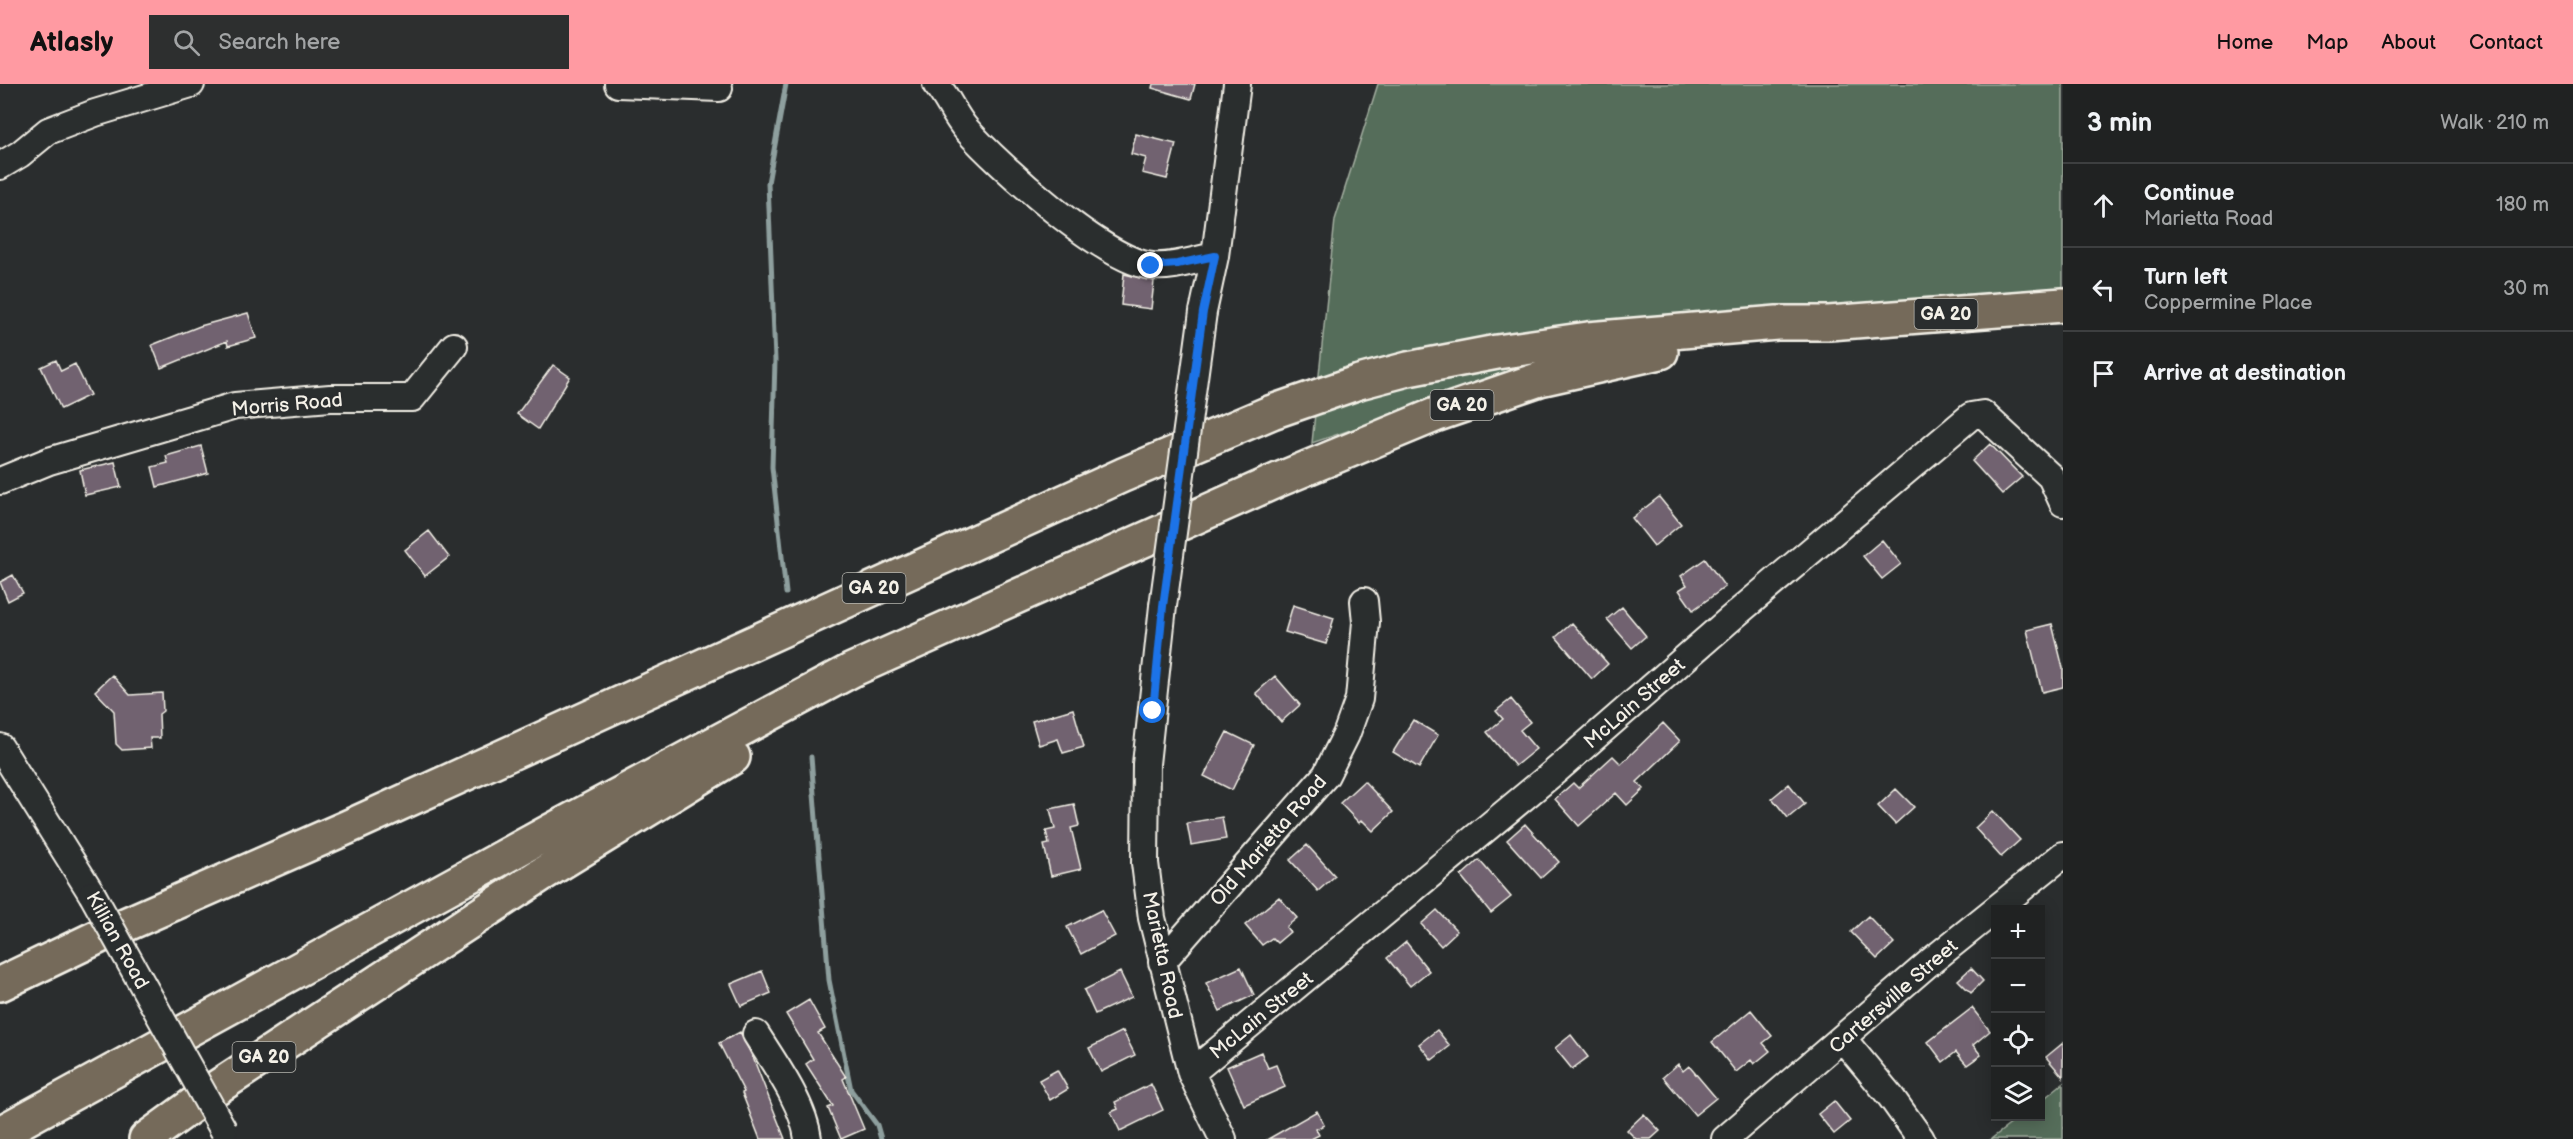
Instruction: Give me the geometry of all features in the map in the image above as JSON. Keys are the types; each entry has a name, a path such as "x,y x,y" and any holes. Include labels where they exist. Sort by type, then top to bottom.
{"highway":[{"name":"GA 20","path":"0,984 102,934 358,822 1123,475 1272,412 1398,371 1497,352 1588,339 1777,323 1829,322 2063,305"},
{"name":"GA 20","path":"146,1139 216,1088 539,876 670,794 816,712 1117,553 1376,438 1496,393 1540,379 1625,358 1769,335 1829,322"},
{"path":"0,1133 790,702 852,670 1117,553"},
{"path":"0,959 102,934"}],"street":[{"path":"0,166 20,154 48,131 95,113 191,84"},
{"path":"618,84 719,88"},
{"path":"936,84 964,126 985,150 1088,236 1116,253 1151,266 1177,264 1215,256"},
{"name":"Marietta Road","path":"1222,1139 1191,1073 1162,962 1152,918 1144,826 1146,764 1163,606 1203,312 1215,256 1237,84"},
{"name":"Morris Road","path":"0,481 49,461 235,406 330,398 412,398 454,346"},
{"name":"McLain Street","path":"1191,1073 1540,784 1971,416 1983,414 2042,468 2056,485 2063,503"},
{"name":"Old Marietta Road","path":"1162,962 1326,775 1346,735 1359,699 1366,622 1364,601"},
{"name":"Killian Road","path":"0,747 92,894 226,1135"},
{"name":"Cartersville Street","path":"1725,1139 1930,962 2063,855"},
{"path":"756,1034 777,1067 799,1110 808,1139"},
{"path":"1843,1039 1891,1097 1921,1139"}],"green space":[{"path":"1378,84 2063,84 2063,321 1992,328 1640,343 1463,392 1312,443 1335,220"},
{"path":"2063,1083 2063,1139 1991,1139 2015,1121 2045,1121 2045,1098"}],"building":[{"path":"1153,84 1195,84 1191,99 1152,88"},
{"path":"1136,134 1176,144 1167,179 1142,173 1146,158 1131,154"},
{"path":"1124,274 1154,281 1151,309 1121,305"},
{"path":"248,313 256,338 228,346 227,341 161,368 152,345 200,326"},
{"path":"56,360 61,371 75,364 90,395 61,409 41,367"},
{"path":"553,365 570,377 538,429 517,414"},
{"path":"1990,444 2022,477 2002,494 1972,461"},
{"path":"201,446 208,473 157,487 152,467 168,463 166,456"},
{"path":"115,462 121,487 85,495 80,470"},
{"path":"1659,497 1681,524 1654,546 1632,518"},
{"path":"429,531 449,557 425,576 405,550"},
{"path":"1882,540 1901,564 1882,579 1863,556"},
{"path":"1705,559 1725,587 1693,610 1679,590 1687,585 1681,576"},
{"path":"13,575 23,593 8,601 0,582"},
{"path":"1293,605 1334,618 1326,644 1285,632"},
{"path":"1622,607 1646,636 1632,648 1607,619"},
{"path":"1572,623 1608,664 1592,679 1556,637"},
{"path":"2052,624 2063,668 2063,687 2042,692 2027,630"},
{"path":"112,675 130,695 162,693 163,711 159,714 160,738 150,738 151,748 122,750 116,744 114,711 95,691"},
{"path":"1275,676 1300,705 1281,722 1256,693"},
{"path":"1511,699 1530,722 1520,730 1536,749 1515,766 1487,732 1503,719 1496,711"},
{"path":"1073,709 1084,747 1063,753 1058,739 1039,745 1032,721"},
{"path":"1413,720 1438,735 1419,768 1393,752"},
{"path":"1663,723 1680,741 1637,782 1644,789 1627,805 1616,793 1579,826 1555,799 1573,783 1578,788 1613,756 1621,764"},
{"path":"1227,732 1254,745 1232,790 1204,776"},
{"path":"1364,781 1393,812 1373,831 1362,820 1359,823 1340,803"},
{"path":"1789,784 1805,804 1788,818 1772,798"},
{"path":"1896,789 1914,807 1895,824 1878,806"},
{"path":"1074,804 1079,826 1071,828 1081,869 1051,876 1044,845 1049,844 1046,831 1055,829 1050,809"},
{"path":"1993,811 2020,840 2001,857 1975,828"},
{"path":"1222,817 1226,839 1191,845 1187,823"},
{"path":"1525,824 1559,862 1541,878 1507,840"},
{"path":"1307,845 1335,876 1318,891 1290,860"},
{"path":"1479,860 1511,897 1491,913 1461,876"},
{"path":"1279,897 1297,918 1286,927 1290,932 1277,943 1272,938 1262,945 1245,925"},
{"path":"1101,910 1115,936 1081,954 1067,927"},
{"path":"1437,910 1457,931 1441,946 1421,924"},
{"path":"1868,916 1894,943 1877,959 1851,932"},
{"path":"1406,942 1429,971 1410,986 1387,958"},
{"path":"1241,967 1254,995 1220,1011 1206,983"},
{"path":"1971,968 1983,981 1971,993 1958,980"},
{"path":"762,971 771,993 741,1006 731,984"},
{"path":"1120,972 1132,997 1095,1014 1084,990"},
{"path":"809,1000 825,1029 818,1033 846,1077 843,1079 864,1129 841,1139 828,1108 833,1106 806,1064 813,1059 786,1014"},
{"path":"1972,1008 1990,1031 1973,1045 1981,1055 1967,1065 1956,1052 1943,1062 1928,1042"},
{"path":"1751,1010 1772,1036 1763,1043 1770,1051 1754,1064 1751,1060 1736,1072 1712,1042"},
{"path":"1437,1030 1450,1046 1432,1060 1419,1044"},
{"path":"1123,1031 1135,1055 1101,1072 1089,1048"},
{"path":"740,1032 754,1060 785,1139 760,1139 742,1093 744,1092 719,1043"},
{"path":"1571,1035 1588,1057 1572,1069 1555,1048"},
{"path":"2063,1043 2063,1077 2046,1057"},
{"path":"1261,1052 1268,1068 1276,1065 1285,1087 1244,1105 1227,1067"},
{"path":"1678,1064 1683,1071 1689,1066 1716,1098 1695,1115 1663,1077"},
{"path":"1057,1070 1068,1089 1050,1100 1039,1080"},
{"path":"1151,1084 1163,1110 1120,1131 1111,1112 1118,1109 1115,1102"},
{"path":"1834,1101 1850,1121 1834,1134 1818,1114"},
{"path":"1317,1111 1324,1125 1316,1129 1319,1135 1311,1139 1268,1139"},
{"path":"1644,1114 1660,1131 1651,1139 1636,1139 1627,1130"}],"waterway":[{"path":"786,84 768,183 775,360 772,467 786,593"},
{"path":"811,757 829,980 851,1090 877,1125 881,1139"}],"route":[{"path":"1151,266 1177,264 1215,256 1203,312 1163,606 1153,711"}]}
